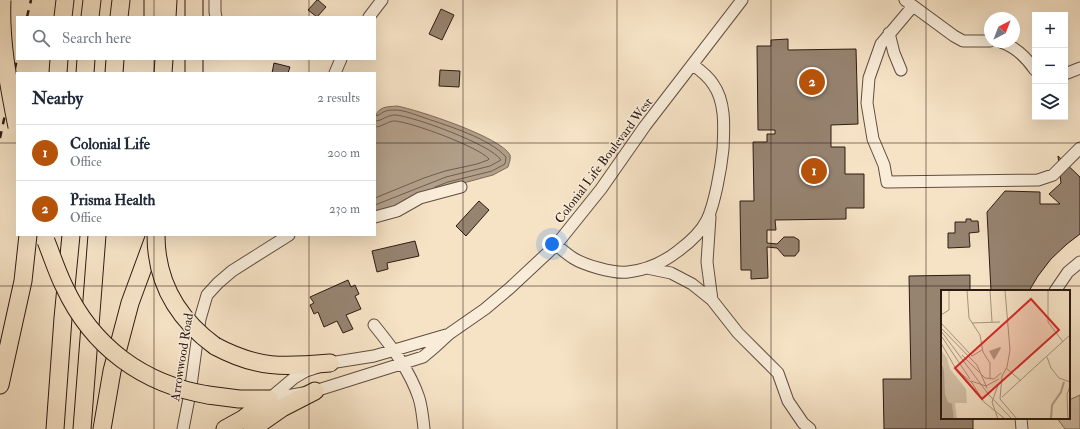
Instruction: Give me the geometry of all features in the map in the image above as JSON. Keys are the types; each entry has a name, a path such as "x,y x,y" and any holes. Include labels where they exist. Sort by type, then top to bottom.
{"highway":[{"path":"2,0 2,46 16,122"},
{"path":"63,16 64,0"},
{"path":"90,16 92,0"},
{"path":"119,16 121,0"},
{"path":"153,0 153,16"},
{"path":"167,16 168,0"},
{"path":"194,0 194,16"},
{"path":"58,72 60,60"},
{"path":"85,72 86,60"},
{"path":"114,72 115,60"},
{"path":"154,60 154,72"},
{"path":"163,72 164,60"},
{"path":"194,60 194,72"},
{"path":"0,385 23,281 28,236"},
{"path":"55,429 71,236"},
{"path":"82,429 97,236"},
{"path":"156,236 161,272 166,288 174,304 194,329 215,346 244,360 262,364 284,366 330,363"},
{"path":"102,429 112,371 130,303 156,236"},
{"path":"47,237 58,272 70,299 86,324 119,358 148,376 182,390 208,396 239,399 269,399"},
{"path":"252,429 282,408 314,391"},
{"path":"225,429 243,419 269,399"}],"street":[{"path":"216,0 216,16"},
{"path":"371,16 382,0"},
{"name":"Colonial Life Boulevard West","path":"269,399 314,391 423,357 449,334 510,288 556,245 601,189 645,126 742,0"},
{"path":"984,41 963,41 909,3 880,44 869,78 867,103 873,139 884,166 887,182 1038,180 1054,175 1080,148"},
{"path":"889,33 894,53 901,70"},
{"path":"1016,48 1032,66"},
{"path":"335,72 341,60"},
{"path":"556,245 573,258 591,266 627,272 646,268 667,260 684,247 697,234 707,220 722,160 724,136 723,112 719,96 713,83 693,65"},
{"path":"1068,73 1080,68"},
{"path":"376,217 397,211 420,198 461,187"},
{"path":"711,205 707,262 712,300"},
{"name":"Arrowwood Road","path":"183,429 190,393 200,319 207,295 232,271 287,236"},
{"path":"1056,290 1068,272 1080,262"},
{"path":"646,268 671,273 692,284 712,300 738,333 778,373 788,401 802,423 810,429"},
{"path":"374,325 395,350 413,383 419,400 424,429"},
{"name":"Colonial Life Boulevard West","path":"269,399 294,378 306,371 330,363 353,360 395,350 449,334"},
{"path":"1021,419 1022,429"}],"shaded area":[{"path":"1080,395 1080,429 1065,429 1058,419 1070,419 1070,400"}],"water":[{"path":"397,106 422,113 458,125 492,140 510,155 508,167 493,175 456,185 376,215 376,115 381,109"}],"building":[{"path":"317,0 326,7 318,16 308,10"},
{"path":"441,9 454,15 442,40 429,34"},
{"path":"788,39 788,50 856,49 858,124 831,125 831,147 845,147 845,174 864,174 864,208 846,208 846,219 775,220 776,230 767,230 767,243 777,244 784,237 794,237 799,240 799,251 795,256 784,256 777,248 767,247 768,278 751,279 751,270 741,270 740,201 754,201 753,142 767,142 767,134 775,134 775,130 758,130 757,46 771,46 771,40"},
{"path":"274,63 290,67 288,72 272,72"},
{"path":"440,70 460,71 459,87 439,86"},
{"path":"1058,156 1080,177 1080,234 1051,259 1030,290 991,290 987,212 1005,191 1040,192 1040,204 1060,204 1049,194 1061,183"},
{"path":"479,201 489,210 466,236 456,226"},
{"path":"966,219 978,221 979,232 969,233 970,247 948,248 948,233 955,233 955,222 966,222"},
{"path":"415,241 419,256 387,263 388,269 377,272 372,251"},
{"path":"970,275 970,290 941,290 941,419 973,419 973,429 884,429 883,379 911,379 909,276"},
{"path":"348,280 351,287 355,285 359,294 355,296 361,309 346,315 353,329 343,333 337,321 324,327 318,312 314,314 310,305 314,303 310,297"}],"railway":[{"path":"27,16 31,0"},
{"path":"0,138 17,60"}],"place":[{"name":"Prisma Health","path":"812,82"},
{"name":"Colonial Life","path":"814,171"}]}
